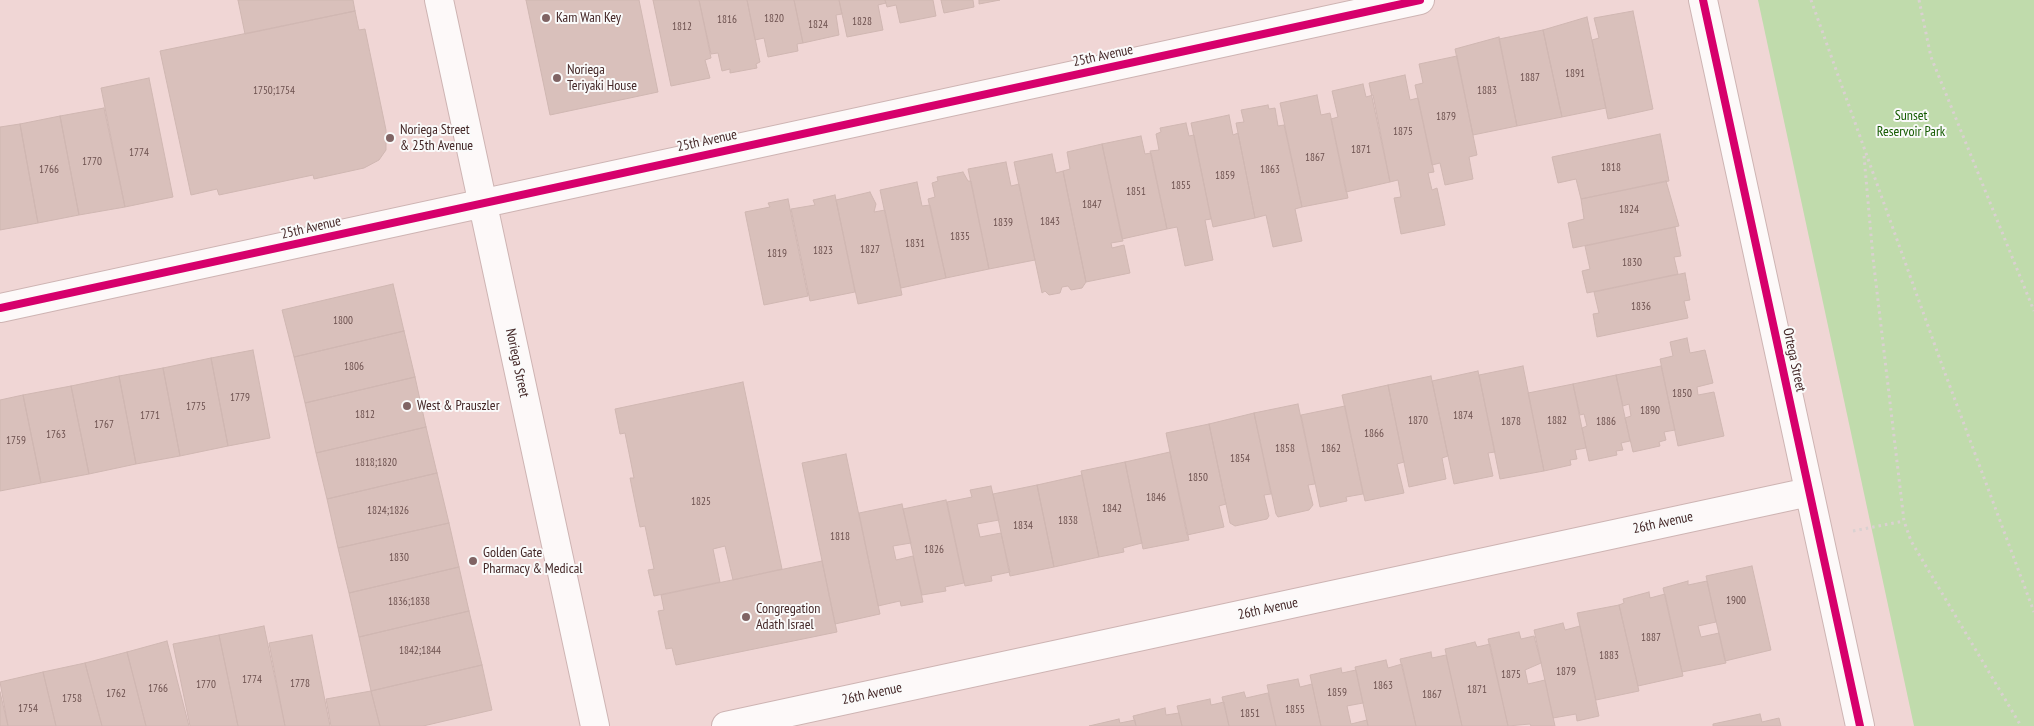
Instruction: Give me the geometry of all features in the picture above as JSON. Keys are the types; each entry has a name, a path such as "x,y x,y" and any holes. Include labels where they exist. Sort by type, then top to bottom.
{"street":[{"name":"Noriega Street","path":"439,0 595,726"},
{"name":"25th Avenue","path":"0,308 1420,0"},
{"name":"Ortega Street","path":"1703,0 1860,726"},
{"name":"26th Avenue","path":"726,726 1809,492"}],"path":[{"path":"1811,0 1864,150 2034,612"},
{"path":"1919,0 1931,57 2034,311"},
{"path":"1864,150 1873,258 1904,521 1911,541 2021,726"},
{"path":"1819,539 1904,521"}],"green space":[{"name":"Sunset Reservoir Park","path":"1758,0 2034,0 2034,726 1914,726"}],"building":[{"path":"238,0 353,0 355,11 245,34"},
{"path":"526,0 639,0 658,92 550,115"},
{"path":"653,0 699,0 711,58 705,60 710,78 671,86"},
{"path":"699,0 747,0 760,62 756,64 757,68 730,73 730,69 722,71 718,53 711,54"},
{"path":"747,0 794,0 803,43 797,44 798,51 768,57 764,38 755,40"},
{"path":"794,0 839,0 842,14 836,15 839,35 803,43"},
{"path":"839,0 885,0 886,3 878,5 883,30 847,37"},
{"path":"885,0 933,0 936,16 900,23 896,5 887,7"},
{"path":"941,0 973,0 974,7 944,13"},
{"path":"979,0 1000,0 979,4"},
{"path":"355,11 359,30 365,29 386,130 386,150 379,160 364,168 314,179 313,175 219,195 217,189 191,195 160,51"},
{"path":"1633,11 1653,109 1608,119 1592,40 1599,38 1594,18"},
{"path":"1587,17 1606,108 1562,117 1543,30"},
{"path":"1543,30 1562,117 1517,126 1499,39"},
{"path":"1499,37 1517,126 1473,135 1455,49"},
{"path":"1457,56 1477,155 1469,157 1473,179 1445,185 1440,163 1432,165 1415,85 1423,83 1419,64"},
{"path":"1405,75 1410,100 1418,98 1434,172 1428,173 1432,190 1437,188 1445,225 1401,234 1394,198 1401,197 1398,180 1390,182 1369,83"},
{"path":"149,78 173,197 125,207 101,88"},
{"path":"1363,84 1366,97 1373,95 1390,182 1346,192 1331,119 1338,117 1332,91"},
{"path":"1317,95 1321,115 1330,113 1348,198 1302,207 1280,103"},
{"path":"1268,105 1269,109 1275,108 1278,126 1284,125 1302,207 1295,209 1302,241 1273,247 1266,215 1255,218 1236,123 1244,122 1241,110"},
{"path":"104,108 125,207 79,215 60,116"},
{"path":"1229,115 1233,135 1238,133 1255,218 1213,227 1191,123"},
{"path":"60,116 79,215 38,223 20,124"},
{"path":"1186,123 1189,136 1194,135 1211,219 1205,220 1213,260 1185,266 1177,227 1167,229 1150,151 1159,150 1156,134 1161,132 1160,128"},
{"path":"20,124 38,223 0,230 0,127"},
{"path":"1660,134 1669,181 1581,199 1576,179 1558,183 1552,157"},
{"path":"1141,136 1145,154 1151,153 1167,229 1122,239 1102,144"},
{"path":"1102,144 1123,241 1111,243 1112,248 1124,245 1130,273 1086,282 1063,171 1070,169 1067,152"},
{"path":"1052,154 1056,173 1063,171 1086,282 1082,288 1071,290 1068,286 1062,287 1060,293 1049,295 1045,291 1042,293 1014,162"},
{"path":"1006,162 1011,186 1019,184 1035,260 989,269 968,169"},
{"path":"963,172 968,181 971,181 989,269 946,278 928,199 935,197 932,183 938,181 937,177"},
{"path":"1666,181 1679,226 1573,248 1568,223 1584,219 1581,199"},
{"path":"917,182 922,206 930,205 946,278 901,288 880,190"},
{"path":"870,192 876,204 874,212 885,210 902,295 858,304 836,200"},
{"path":"835,195 855,292 810,301 791,209 815,205 813,200"},
{"path":"788,199 808,296 764,305 745,212 770,207 768,203"},
{"path":"1675,227 1681,256 1674,257 1678,274 1587,293 1582,271 1590,269 1585,246"},
{"path":"1685,273 1690,300 1684,301 1688,318 1597,337 1593,314 1599,313 1594,292"},
{"path":"393,284 404,331 294,357 282,310"},
{"path":"404,331 415,377 305,403 294,357"},
{"path":"1687,338 1690,353 1705,350 1713,383 1697,387 1698,395 1714,392 1724,436 1678,446 1660,359 1673,356 1670,342"},
{"path":"253,350 270,438 228,446 211,358"},
{"path":"211,358 228,446 180,456 163,368"},
{"path":"1523,366 1544,471 1500,479 1479,375"},
{"path":"1661,366 1675,430 1664,432 1666,440 1659,442 1660,446 1633,452 1625,418 1631,416 1629,404 1623,406 1616,375"},
{"path":"163,368 180,456 136,464 119,376"},
{"path":"1478,371 1495,452 1488,453 1493,476 1454,484 1432,381"},
{"path":"1616,375 1630,441 1621,443 1623,450 1616,451 1617,455 1589,461 1582,428 1587,426 1584,414 1580,415 1573,384"},
{"path":"119,376 136,464 89,474 71,386"},
{"path":"1431,376 1448,456 1442,458 1446,479 1409,487 1388,385"},
{"path":"415,377 426,427 316,453 305,403"},
{"path":"743,382 782,569 733,580 725,546 713,549 720,582 654,596 648,570 654,569 645,526 640,527 630,478 634,478 625,433 620,434 615,409"},
{"path":"1573,384 1586,448 1575,450 1577,459 1570,460 1571,465 1544,471 1528,393"},
{"path":"1388,385 1404,462 1397,464 1404,493 1365,501 1342,395"},
{"path":"71,386 89,474 41,483 23,395"},
{"path":"23,395 41,483 0,491 0,400"},
{"path":"1298,404 1315,484 1308,485 1313,505 1309,510 1278,517 1254,413"},
{"path":"1345,406 1363,494 1346,497 1347,501 1320,507 1301,415"},
{"path":"1254,413 1271,494 1264,495 1269,516 1267,519 1235,526 1230,523 1209,424"},
{"path":"1209,424 1226,504 1219,506 1224,527 1187,535 1166,433"},
{"path":"426,427 437,473 327,499 316,453"},
{"path":"1170,452 1189,540 1143,549 1125,462"},
{"path":"846,454 880,614 835,624 802,463"},
{"path":"1125,462 1142,543 1123,548 1124,552 1099,557 1081,471"},
{"path":"437,473 449,523 338,548 327,499"},
{"path":"1082,475 1099,557 1054,567 1037,485"},
{"path":"1037,485 1054,567 1010,576 993,494"},
{"path":"991,486 999,520 977,524 980,537 1001,533 1010,572 991,576 992,581 965,586 947,502 972,497 970,490"},
{"path":"946,500 964,583 945,587 946,591 922,595 903,509"},
{"path":"902,504 911,543 893,546 896,560 913,556 923,602 901,606 900,601 878,606 859,513"},
{"path":"449,523 459,567 349,593 338,548"},
{"name":"Congregation Adath Israel","path":"822,561 837,632 676,665 672,648 666,649 658,611 664,610 661,595"},
{"path":"1752,566 1771,650 1725,661 1706,576"},
{"path":"459,567 469,611 359,637 349,593"},
{"path":"1688,581 1688,585 1707,581 1716,622 1698,626 1701,637 1719,633 1726,663 1682,672 1663,588"},
{"path":"1649,592 1650,598 1665,594 1683,676 1638,686 1619,605 1624,603 1623,599"},
{"path":"1619,605 1639,691 1596,700 1577,613"},
{"path":"469,611 482,665 371,691 359,637"},
{"path":"1563,623 1565,630 1580,626 1599,716 1577,721 1576,714 1553,718 1534,630"},
{"path":"264,626 285,726 238,726 219,635"},
{"path":"1519,632 1521,639 1534,636 1541,663 1525,670 1528,684 1545,680 1555,726 1531,726 1530,724 1508,726 1488,639"},
{"path":"219,635 238,726 190,726 173,644"},
{"path":"312,635 330,726 285,726 269,643"},
{"path":"167,641 189,726 146,726 127,652"},
{"path":"1475,642 1477,647 1490,644 1508,726 1462,726 1445,649"},
{"path":"127,652 146,726 102,726 85,663"},
{"path":"1431,652 1432,658 1446,655 1462,726 1416,726 1400,659"},
{"path":"1386,660 1388,668 1402,664 1416,726 1368,726 1355,667"},
{"path":"85,663 102,726 56,726 43,672"},
{"path":"482,665 492,710 423,726 380,726 371,691"},
{"path":"1341,668 1342,673 1356,670 1363,703 1347,706 1351,724 1367,720 1368,726 1321,726 1310,675"},
{"path":"43,672 56,726 8,726 0,682"},
{"path":"1298,679 1300,687 1312,684 1321,726 1276,726 1267,685"},
{"path":"371,691 380,726 331,726 326,699"},
{"path":"0,692 8,726 0,726"},
{"path":"1244,692 1246,698 1268,693 1276,726 1229,726 1222,697"},
{"path":"1210,699 1211,705 1224,702 1229,726 1182,726 1177,706"},
{"path":"1165,708 1166,715 1179,713 1182,726 1136,726 1133,716"},
{"path":"1760,714 1762,722 1779,718 1781,726 1713,726 1713,724"},
{"path":"1119,719 1120,723 1135,720 1136,726 1089,726"}],"cycle path":[{"path":"0,308 1420,0"},
{"path":"1703,0 1860,726"}],"place":[{"name":"Kam Wan Key","path":"546,18"},
{"name":"Noriega Teriyaki House","path":"557,78"},
{"name":"Noriega Street & 25th Avenue","path":"390,138"},
{"name":"West & Prauszler","path":"407,406"},
{"name":"Golden Gate Pharmacy & Medical","path":"473,561"},
{"name":"Congregation Adath Israel","path":"746,617"}]}
